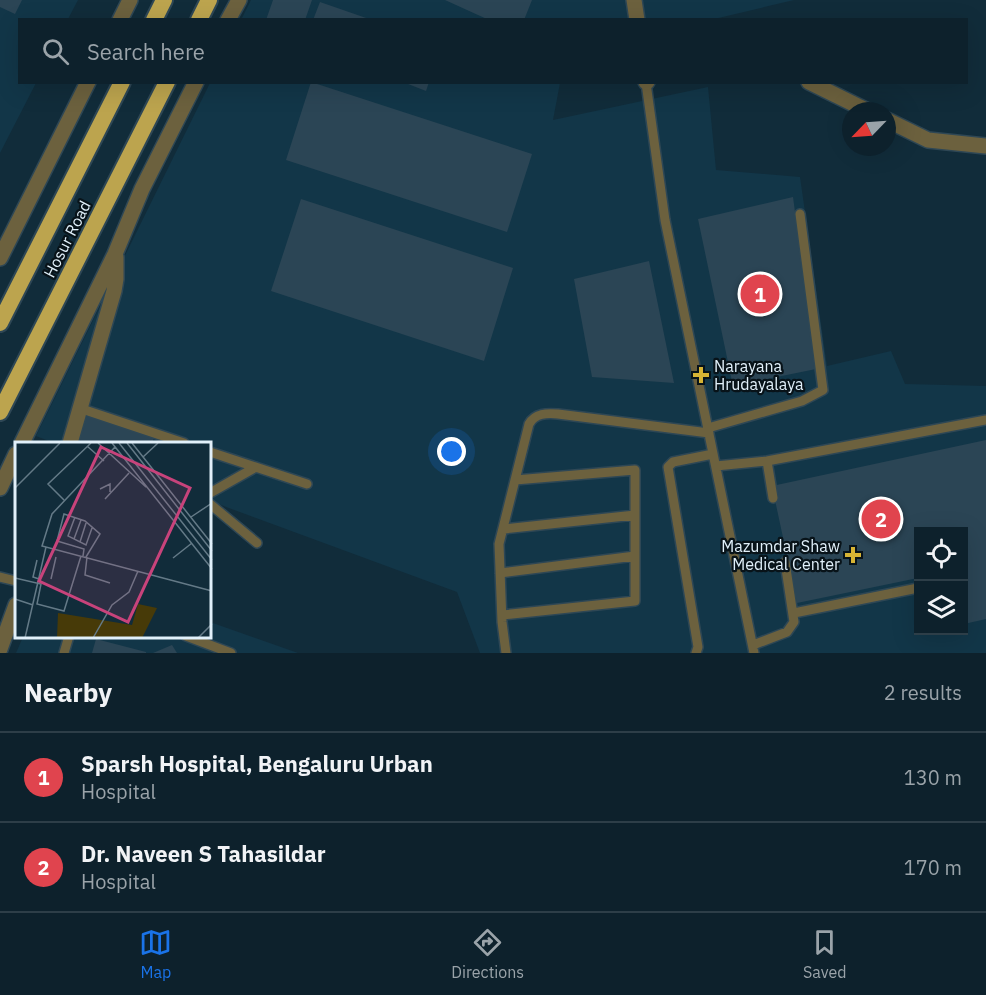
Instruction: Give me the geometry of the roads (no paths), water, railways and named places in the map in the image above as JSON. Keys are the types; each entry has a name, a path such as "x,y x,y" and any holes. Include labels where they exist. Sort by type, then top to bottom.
{"highway":[{"path":"155,18 164,0"},
{"path":"200,18 209,0"},
{"name":"Hosur Road","path":"0,322 121,84"},
{"name":"Hosur Road","path":"0,412 166,84"}],"street":[{"path":"121,18 130,0"},
{"path":"229,18 239,0"},
{"path":"634,0 637,18"},
{"path":"0,258 87,84"},
{"path":"22,442 115,254 142,189 194,84"},
{"path":"812,84 849,102"},
{"path":"896,124 928,140 986,146"},
{"path":"70,442 82,409 114,291 117,264 115,254"},
{"path":"0,488 15,456"},
{"path":"0,649 15,608"}],"lane":[{"path":"646,84 665,220 753,649 787,633 794,622 785,562"},
{"path":"506,653 499,544 532,418 542,414 558,414 708,430 802,401 823,390 800,214"},
{"path":"82,409 181,442"},
{"path":"716,466 767,461 986,420"},
{"path":"212,453 307,484"},
{"path":"696,653 698,647 668,468 672,462 713,454"},
{"path":"767,461 773,498"},
{"path":"212,492 256,467"},
{"path":"502,615 635,600 635,470 515,480"},
{"path":"212,506 257,543"},
{"path":"504,529 635,515"},
{"path":"500,573 635,556"},
{"path":"0,577 15,581"},
{"path":"794,613 914,589"},
{"path":"64,653 68,638"},
{"path":"191,638 231,653"}],"place":[{"name":"Sparsh Hospital, Bengaluru Urban","path":"760,294"},
{"name":"Narayana Hrudayalaya","path":"701,375"},
{"name":"Dr. Naveen S Tahasildar","path":"881,519"},
{"name":"Mazumdar Shaw Medical Center","path":"853,555"}]}
